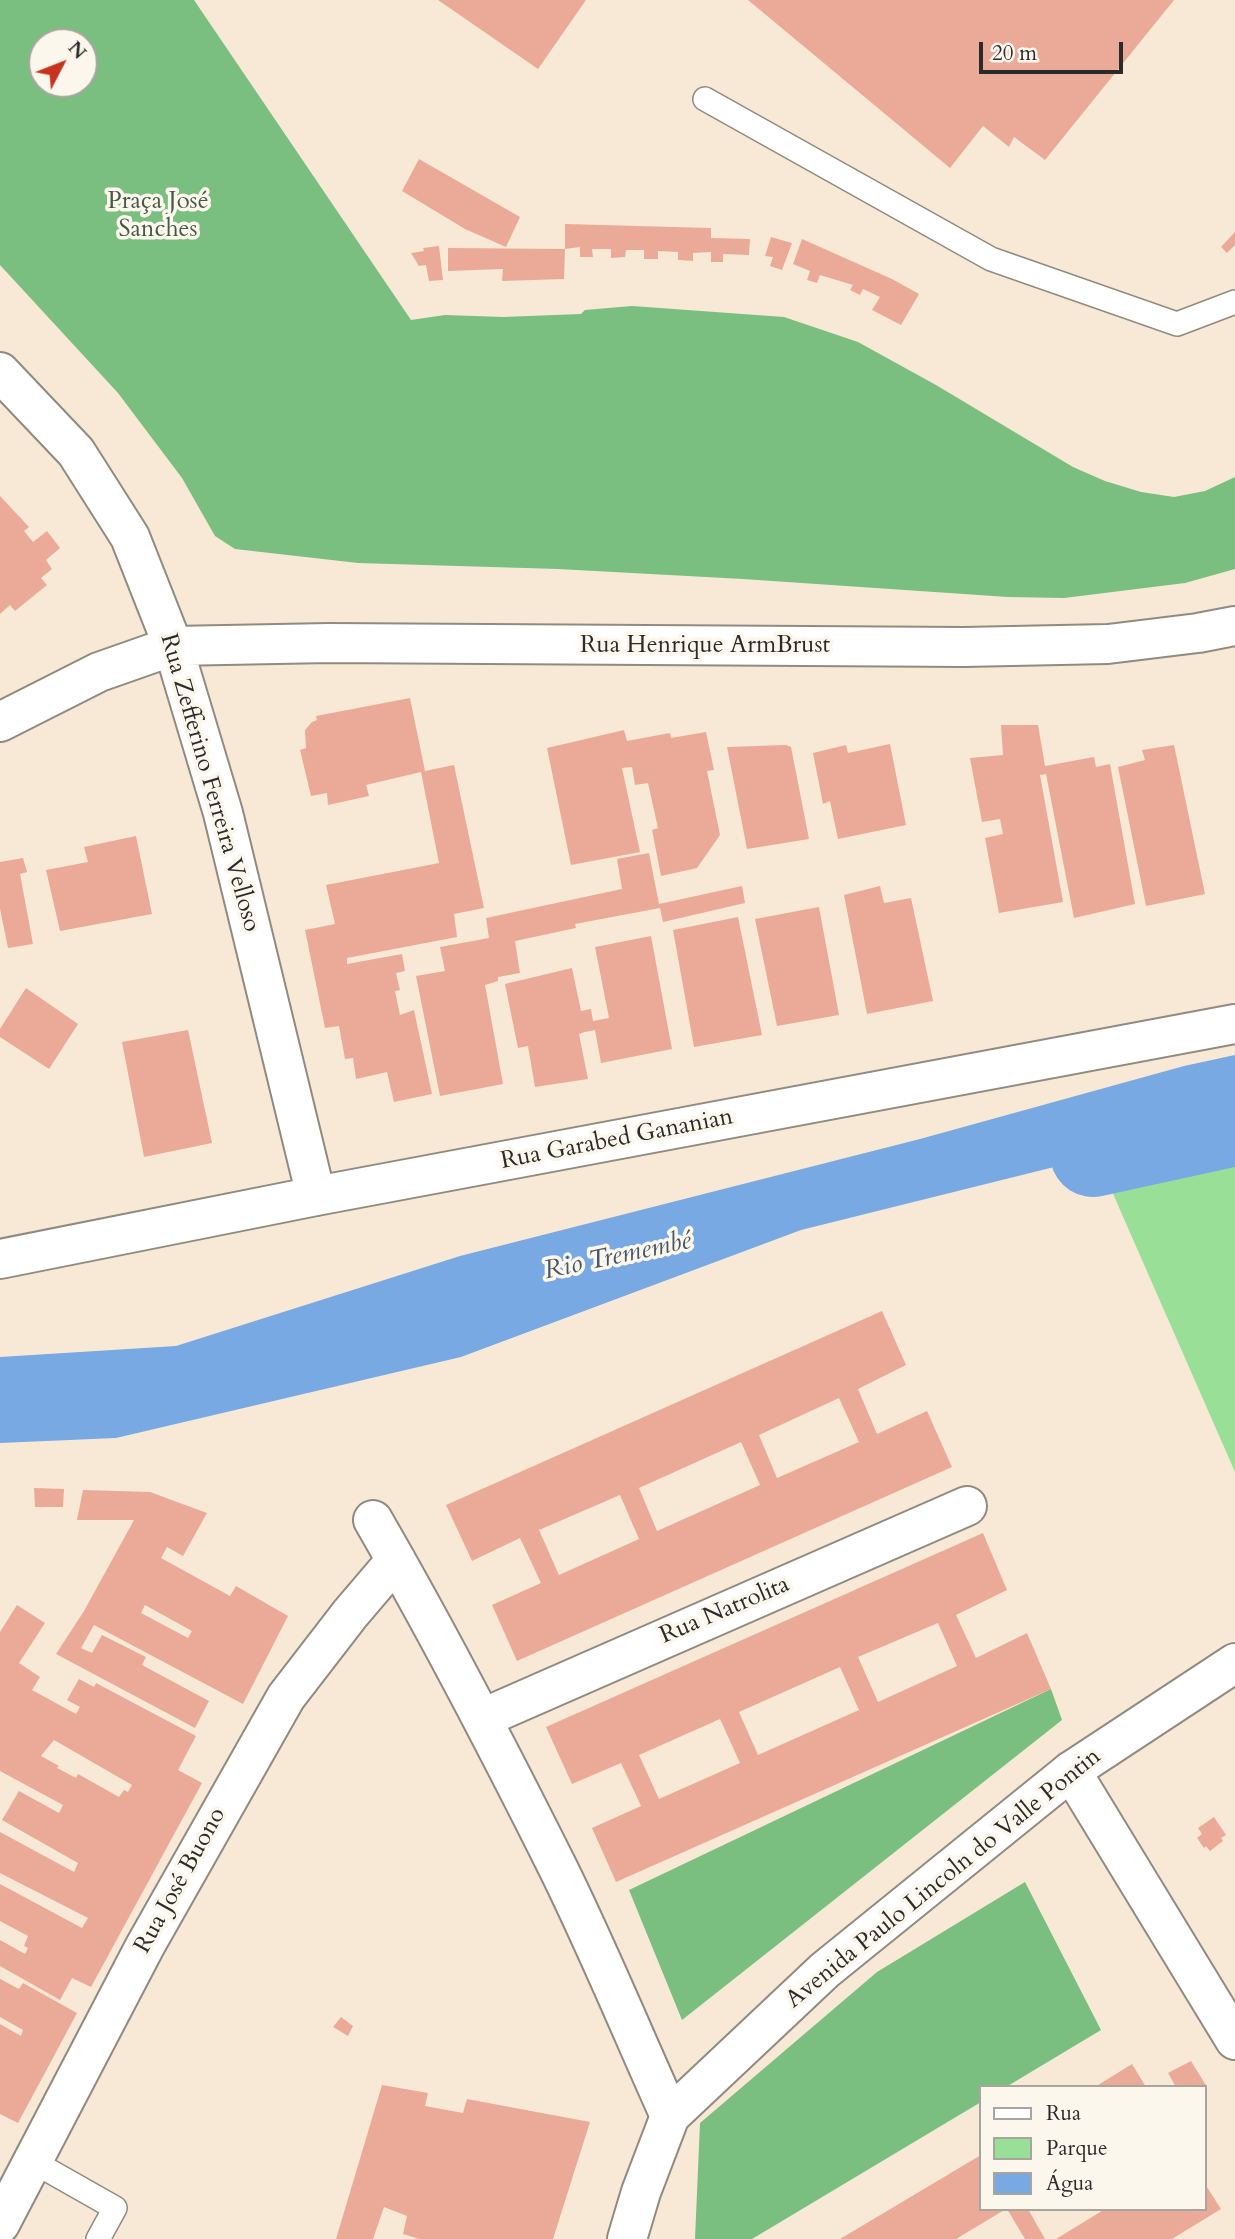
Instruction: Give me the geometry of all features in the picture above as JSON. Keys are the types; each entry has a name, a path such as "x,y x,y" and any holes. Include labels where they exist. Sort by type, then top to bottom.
{"street":[{"name":"Rua Zefferino Ferreira Velloso","path":"0,372 76,452 130,537 173,646 223,813 316,1196"},
{"name":"Rua Henrique ArmBrust","path":"0,722 99,672 173,646 329,643 964,647 1108,644 1235,626"},
{"name":"Rua Garabed Gananian","path":"0,1259 316,1196 1235,1024"},
{"name":"Rua Natrolita","path":"483,1718 562,1681 967,1506"},
{"path":"373,1520 483,1718 506,1770 559,1870 670,2116"},
{"name":"Rua José Buono","path":"0,2224 145,1946 286,1698 350,1614 396,1560"},
{"name":"Avenida Paulo Lincoln do Valle Pontin","path":"626,2239 670,2116 825,1970 1072,1771 1235,1663"},
{"path":"1072,1771 1235,2040"}],"lane":[{"path":"705,99 991,258 1177,324 1235,302"},
{"path":"32,2161 115,2208 98,2239"}],"green space":[{"name":"Praça José Sanches","path":"0,0 194,0 411,320 445,315 503,317 581,314 585,310 632,306 784,317 858,342 1073,467 1105,481 1141,492 1174,497 1205,491 1235,477 1235,569 1185,583 1064,598 1008,597 558,569 358,563 235,549 215,536 182,478 118,393 0,265"},
{"path":"1235,1122 1235,1472 1096,1155"},
{"path":"1051,1689 1062,1720 682,2020 629,1890"},
{"path":"1025,1882 1101,2030 1009,2085 979,2085 979,2103 752,2239 695,2239 700,2123 877,1972"}],"water":[{"path":"1235,1055 1235,1122 801,1230 461,1357 116,1438 0,1443 0,1357 176,1346 460,1256 920,1139 1184,1066"}],"building":[{"path":"438,0 586,0 538,69"},
{"path":"748,0 1174,0 1045,160 1014,137 1009,147 983,126 950,168"},
{"path":"419,159 520,217 506,247 465,229 402,191"},
{"path":"565,224 711,228 711,238 750,239 749,255 723,254 723,262 711,262 711,252 693,253 693,261 678,260 678,252 658,251 658,259 644,259 644,250 626,250 625,257 611,258 611,249 592,249 593,257 580,257 580,247 565,249"},
{"path":"1235,232 1235,245 1227,253 1221,247"},
{"path":"771,237 792,243 782,270 770,266 773,257 765,256"},
{"path":"802,239 919,294 901,325 872,310 880,297 863,289 860,295 850,290 853,285 820,275 817,283 807,280 810,271 793,264"},
{"path":"439,246 443,280 429,281 426,265 419,266 411,253"},
{"path":"448,248 565,249 564,279 502,281 503,269 448,271"},
{"path":"0,496 29,527 24,531 33,542 47,531 60,548 46,560 52,569 41,578 47,585 15,611 10,605 0,614"},
{"path":"410,698 425,771 454,765 484,908 454,914 457,937 347,958 347,964 402,954 405,971 396,973 400,990 395,991 400,1015 414,1010 432,1094 394,1102 387,1072 356,1079 353,1058 345,1059 339,1026 325,1028 305,930 335,924 326,885 439,863 421,772 366,785 369,796 328,805 327,793 311,796 300,750 306,748 305,730 317,720 316,716"},
{"path":"1001,725 1038,725 1045,766 1094,757 1096,767 1110,764 1135,904 1074,918 1046,774 1040,775 1063,902 999,913 985,838 1003,834 1000,819 982,822 970,758 1003,755"},
{"path":"624,730 627,741 670,733 671,738 706,732 714,770 707,771 720,835 697,868 661,876 652,830 658,828 648,783 635,785 632,767 622,768 640,852 571,865 547,748"},
{"path":"890,744 906,825 838,839 830,801 823,804 813,753 846,745 848,753"},
{"path":"1174,745 1205,894 1146,906 1118,767 1145,760 1142,750"},
{"path":"727,747 791,747 809,839 747,849"},
{"path":"136,836 152,914 60,931 46,870 88,862 84,847"},
{"path":"649,853 659,904 742,886 745,903 663,922 660,908 575,924 576,928 515,941 520,973 498,977 498,981 485,985 503,1084 440,1096 416,976 445,971 440,947 489,938 486,918 622,889 617,859"},
{"path":"23,858 27,872 20,874 33,944 8,948 0,909 0,862"},
{"path":"880,886 884,903 911,898 933,1001 867,1014 844,895"},
{"path":"819,907 839,1015 777,1026 755,919"},
{"path":"738,917 762,1035 694,1047 673,930"},
{"path":"651,936 672,1049 601,1063 595,1030 585,1032 579,1034 588,1079 535,1087 528,1046 518,1048 505,984 572,968 581,1011 591,1009 593,1021 609,1018 595,947"},
{"path":"26,988 78,1024 49,1069 0,1037 0,1029"},
{"path":"188,1030 212,1143 144,1157 122,1042"},
{"path":"882,1311 906,1365 858,1389 877,1434 927,1411 952,1467 517,1661 492,1605 541,1583 520,1538 472,1561 446,1505","holes":["839,1398 859,1442 777,1478 759,1435","741,1442 760,1485 657,1531 639,1488","620,1495 639,1539 559,1575 539,1530"]},
{"path":"34,1488 64,1489 63,1507 35,1507"},
{"path":"83,1490 150,1492 207,1513 183,1556 167,1547 161,1558 230,1596 236,1586 288,1616 243,1704 94,1625 81,1648 92,1653 102,1635 146,1657 142,1665 209,1701 195,1728 56,1654 84,1611 134,1520 77,1520","holes":["145,1605 192,1631 188,1638 141,1613"]},
{"path":"983,1533 1007,1590 956,1615 976,1658 1027,1633 1051,1689 616,1882 592,1828 641,1806 621,1763 572,1784 546,1727","holes":["938,1623 957,1666 878,1702 858,1657","840,1667 859,1710 758,1755 739,1712","720,1719 740,1763 659,1799 639,1755"]},
{"path":"17,1605 45,1623 19,1663 40,1677 32,1690 76,1714 80,1707 67,1700 79,1679 94,1687 96,1683 196,1736 178,1770 202,1783 91,1987 72,1978 60,2000 0,1966 0,1940 25,1954 28,1948 24,1946 28,1936 0,1921 0,1884 82,1928 88,1918 0,1873 0,1832 74,1872 78,1863 2,1820 19,1791 59,1813 63,1805 0,1771 0,1632","holes":["54,1740 132,1785 128,1792 124,1790 119,1797 78,1774 76,1778 41,1756"]},
{"path":"1214,1817 1226,1835 1221,1838 1223,1841 1210,1851 1206,1846 1204,1848 1197,1838 1202,1834 1198,1828"},
{"path":"0,1979 19,1989 23,1983 77,2013 18,2123 0,2114 0,2024 21,2036 23,2030 0,2017"},
{"path":"341,2017 353,2026 348,2036 333,2027"},
{"path":"1191,2061 1206,2085 1175,2085 1168,2073"},
{"path":"1132,2064 1145,2085 1098,2085"},
{"path":"382,2085 428,2093 425,2106 463,2113 467,2099 590,2122 553,2239 419,2239 403,2234 407,2216 384,2207 373,2239 336,2239"},
{"path":"979,2156 979,2211 1003,2211 956,2239 840,2239"},
{"path":"1207,2187 1221,2209 1172,2239 1056,2239 1102,2211 1207,2211"},
{"path":"1008,2211 1029,2211 1045,2239 1025,2239"}],"waterway":[{"name":"Rio Tremembé","path":"1093,1154 1235,1123"}]}
